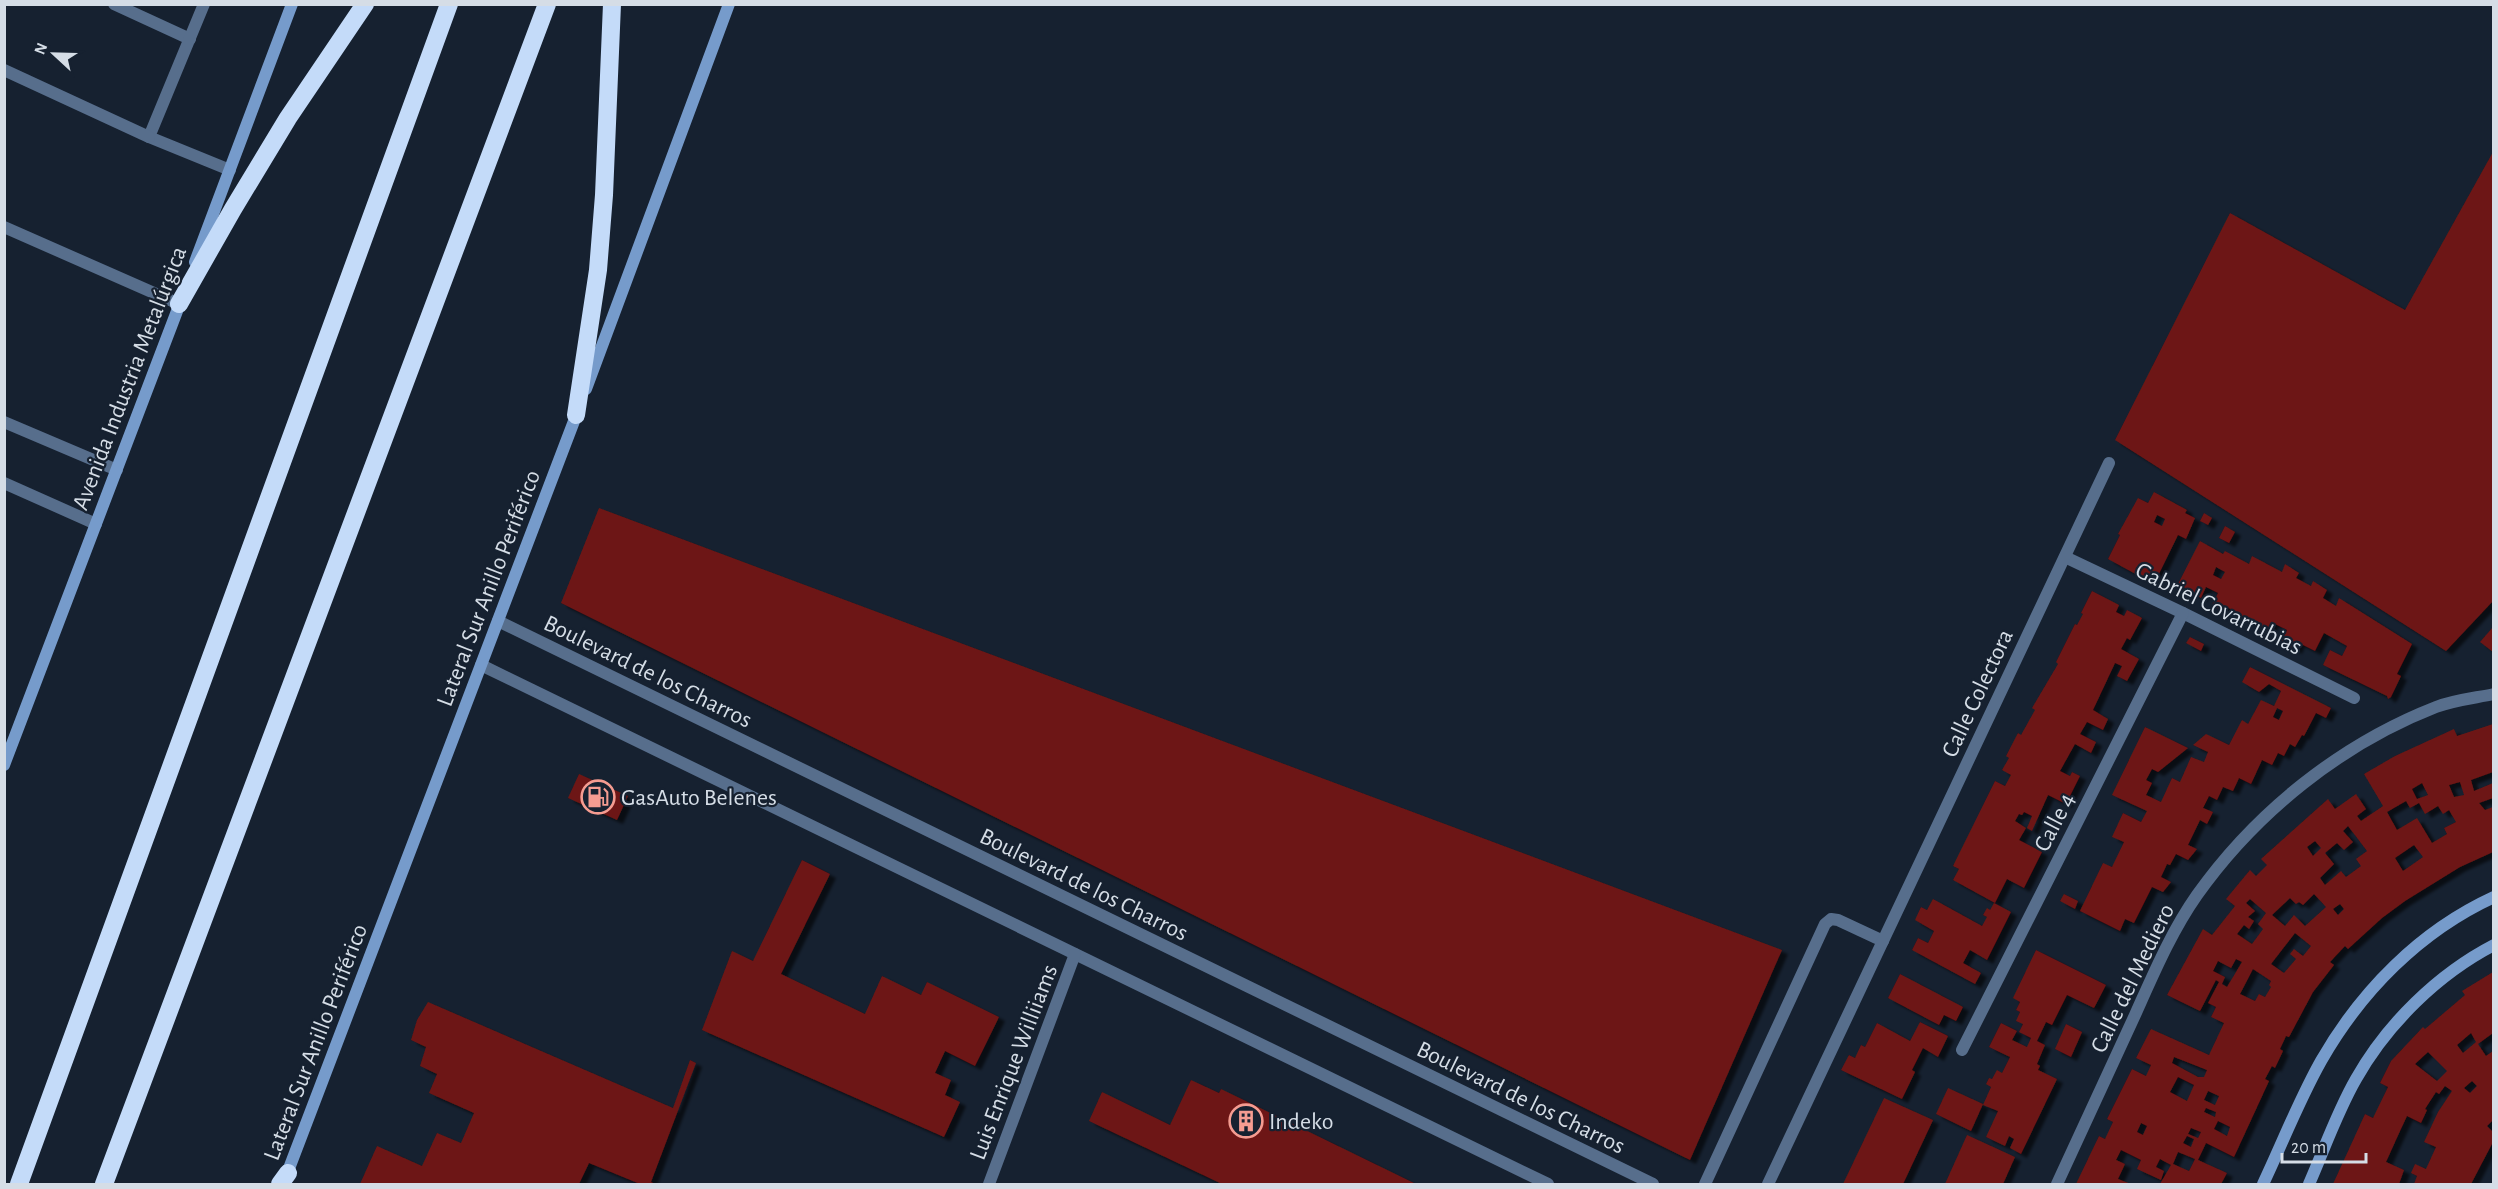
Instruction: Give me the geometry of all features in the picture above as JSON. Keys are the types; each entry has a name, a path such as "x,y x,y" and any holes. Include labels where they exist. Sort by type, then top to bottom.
{"highway":[{"path":"180,304 233,209 288,118 365,4"},
{"path":"19,1185 449,4"},
{"path":"105,1185 547,4"},
{"path":"576,415 598,270 604,195 612,4"}],"main road":[{"name":"Avenida Industria Metalúrgica","path":"4,765 292,4"},
{"name":"Lateral Sur Anillo Periférico","path":"284,1181 576,415 729,4"},
{"path":"2263,1185 2321,1062 2348,1018 2376,984 2406,954 2443,926 2493,897"},
{"path":"2309,1185 2355,1079 2382,1041 2410,1008 2442,980 2493,945"}],"street":[{"path":"114,4 190,39"},
{"path":"149,137 204,4"},
{"path":"4,70 149,137 230,170"},
{"path":"4,227 180,304"},
{"path":"4,422 117,470"},
{"name":"Calle Colectora","path":"1768,1185 2109,463"},
{"path":"4,483 96,524"},
{"name":"Gabriel Covarrubias","path":"2065,557 2183,612 2354,698"},
{"name":"Calle 4","path":"1962,1050 2183,612"},
{"name":"Boulevard de los Charros","path":"498,621 1653,1185"},
{"path":"481,665 1548,1185"},
{"name":"Calle del Mediero","path":"2057,1185 2165,950 2196,896 2237,845 2283,800 2331,764 2385,730 2438,706 2493,694"},
{"path":"1705,1185 1825,924 1832,919 1838,920 1883,941"},
{"name":"Luis Enrique Williiams","path":"989,1185 1075,954"}],"building":[{"path":"2493,152 2493,601 2446,651 2115,440 2230,213 2405,310"},
{"path":"2154,492 2187,510 2185,513 2195,518 2186,539 2178,535 2154,584 2108,559 2120,535 2118,534 2138,498 2148,503","holes":["2157,515 2165,519 2162,526 2154,522"]},
{"path":"599,508 1782,950 1690,1160 561,603"},
{"path":"2204,513 2212,518 2208,525 2200,521"},
{"path":"2225,526 2235,532 2229,543 2219,538"},
{"path":"2200,541 2223,554 2225,551 2249,564 2252,556 2282,572 2285,564 2299,573 2296,578 2311,586 2313,581 2327,590 2323,598 2336,606 2339,598 2412,644 2397,674 2401,676 2388,699 2387,696 2323,665 2330,650 2342,656 2347,646 2324,633 2315,651 2299,643 2296,650 2281,642 2287,630 2273,623 2269,631 2227,607 2225,612 2212,605 2218,593 2206,587 2201,598 2178,584","holes":["2216,567 2225,572 2221,579 2213,575"]},
{"path":"2092,591 2119,605 2116,612 2124,616 2127,610 2142,618 2130,640 2127,638 2121,649 2139,659 2127,681 2117,676 2122,666 2115,663 2093,710 2108,719 2103,730 2087,722 2080,734 2096,742 2091,753 2075,744 2060,771 2070,776 2072,772 2080,776 2066,804 2048,795 2032,831 2027,828 2032,816 2024,812 2022,815 2019,814 2015,821 2026,828 2019,840 2042,852 2024,888 2007,879 1995,903 1953,880 1959,869 1953,866 1995,781 2005,786 2011,775 2002,770 2009,758 2006,756 2018,733 2021,735 2035,710 2032,708 2058,664 2056,662 2075,624 2077,625 2083,614 2081,613"},
{"path":"2493,627 2493,652 2480,642"},
{"path":"2190,637 2204,644 2201,651 2186,643"},
{"path":"2250,667 2331,708 2326,718 2316,713 2304,736 2302,735 2295,747 2290,744 2284,756 2278,753 2272,765 2262,760 2251,784 2239,778 2233,791 2223,787 2217,800 2209,796 2203,808 2213,812 2207,824 2200,820 2188,845 2197,849 2188,860 2176,854 2170,865 2167,864 2161,877 2171,882 2163,892 2152,887 2134,923 2125,919 2120,931 2080,911 2103,863 2112,867 2124,842 2112,837 2123,813 2141,822 2147,811 2112,795 2145,727 2188,748 2158,772 2152,769 2146,780 2152,783 2146,795 2161,802 2172,778 2180,782 2191,757 2204,762 2208,752 2193,745 2206,734 2229,745 2242,720 2248,724 2261,700 2274,706 2281,691 2269,684 2259,692 2242,682","holes":["2277,708 2283,711 2279,720 2273,717"]},
{"path":"2493,724 2493,772 2471,780 2474,791 2493,783 2493,798 2479,803 2485,810 2493,807 2493,852 2460,867 2405,901 2382,918 2348,949 2345,946 2330,962 2334,965 2313,992 2289,1037 2286,1036 2280,1049 2283,1051 2275,1068 2272,1066 2265,1079 2269,1081 2234,1157 2206,1143 2198,1160 2227,1173 2221,1184 2160,1184 2171,1165 2160,1159 2156,1167 2164,1171 2161,1180 2137,1169 2141,1160 2121,1150 2116,1160 2125,1164 2118,1179 2131,1184 2076,1184 2099,1136 2105,1139 2113,1122 2107,1119 2132,1069 2146,1076 2151,1065 2136,1058 2151,1029 2209,1055 2224,1023 2211,1017 2216,1007 2208,1003 2219,982 2216,980 2200,1011 2167,995 2203,929 2212,935 2235,906 2226,899 2250,870 2256,876 2267,865 2261,859 2328,799 2335,809 2356,794 2366,809 2357,816 2361,821 2383,806 2364,774 2395,756 2454,729 2457,736","holes":["2460,782 2464,795 2454,797 2449,785","2422,783 2428,795 2417,799 2412,789","2406,801 2410,808 2419,803 2425,814 2438,806 2443,814 2449,810 2456,822 2444,828 2447,834 2432,843 2417,818 2397,830 2387,812","2348,826 2367,851 2356,859 2361,866 2346,877 2341,871 2325,885 2320,878 2334,864 2325,853 2337,843 2344,850 2353,842 2343,831","2315,841 2321,848 2313,856 2307,847","2414,845 2423,857 2403,871 2395,858","2314,894 2326,907 2305,926 2294,915 2285,926 2272,915 2290,898 2296,904 2299,902 2303,905","2250,899 2266,913 2258,924 2263,929 2252,944 2237,934 2244,925 2249,929 2254,921 2248,917 2255,911 2246,903","2340,904 2344,909 2338,915 2333,909","2295,933 2311,946 2303,956 2294,949 2290,954 2296,959 2284,973 2271,964","2236,959 2242,962 2227,987 2222,984 2225,977 2213,971 2218,961 2231,968","2253,969 2271,981 2269,985 2271,987 2265,997 2259,994 2255,1001 2240,994","2174,1057 2207,1070 2204,1077 2198,1077 2172,1063","2178,1077 2194,1085 2187,1101 2170,1092","2208,1091 2219,1096 2215,1105 2204,1100","2206,1108 2216,1112 2215,1117 2204,1112","2218,1121 2230,1127 2227,1136 2214,1129","2141,1123 2147,1126 2143,1135 2137,1132","2191,1128 2201,1132 2198,1138 2188,1134","2187,1136 2194,1139 2191,1147 2183,1143","2178,1152 2195,1159 2189,1171 2173,1164"]},
{"name":"GasAuto Belenes","path":"579,774 628,796 617,820 568,798"},
{"path":"802,860 830,874 781,974 865,1014 882,976 921,995 927,982 999,1017 975,1066 945,1051 935,1073 951,1080 945,1095 960,1102 944,1137 702,1030 732,951 753,961"},
{"path":"2064,894 2078,901 2075,909 2060,901"},
{"path":"1933,899 1982,926 1987,917 1983,915 1994,903 2011,912 1987,960 1970,950 1963,963 1981,973 1975,984 1912,950 1918,938 1928,943 1934,931 1915,920 1921,907 1927,910"},
{"path":"2036,950 2106,985 2094,1008 2067,995 2052,1025 2046,1022 2037,1041 2045,1045 2037,1064 2040,1066 2038,1070 2057,1079 2021,1154 2010,1148 2014,1139 2009,1136 2005,1146 1986,1137 1998,1111 1983,1105 1991,1087 1986,1084 1989,1078 1992,1079 1997,1070 2002,1073 2010,1057 1989,1047 2001,1023 2017,1031 2012,1040 2027,1047 2031,1038 2019,1032 2023,1024 2016,1021 2020,1012 2016,1010 2020,1002 2013,998"},
{"path":"2493,972 2493,1033 2478,1044 2486,1056 2493,1051 2493,1120 2487,1126 2493,1132 2493,1142 2471,1184 2414,1184 2417,1176 2411,1173 2415,1164 2426,1169 2436,1147 2424,1142 2438,1112 2452,1091 2445,1086 2439,1094 2436,1092 2425,1109 2427,1110 2421,1123 2407,1116 2386,1162 2404,1170 2399,1184 2333,1184 2365,1114 2373,1118 2388,1087 2380,1083 2391,1061 2423,1027 2425,1029 2465,995 2462,991","holes":["2471,1033 2476,1042 2463,1053 2457,1045","2428,1052 2447,1071 2437,1081 2415,1064","2472,1081 2477,1086 2470,1093 2464,1088"]},
{"path":"1900,974 1963,1007 1956,1021 1944,1015 1939,1025 1888,998"},
{"path":"428,1002 673,1108 690,1060 696,1063 651,1182 655,1184 640,1184 589,1163 579,1184 360,1184 377,1146 422,1166 437,1133 461,1143 474,1113 429,1093 437,1074 420,1066 426,1047 411,1040 417,1020"},
{"path":"1920,1022 1948,1036 1938,1057 1923,1048 1902,1099 1841,1070 1849,1055 1855,1058 1861,1045 1865,1047 1877,1023 1910,1041"},
{"path":"2066,1024 2082,1032 2071,1057 2055,1049"},
{"path":"1191,1080 1219,1093 1221,1089 1416,1184 1222,1184 1089,1121 1102,1092 1170,1125"},
{"path":"1948,1088 1983,1104 1971,1131 1936,1114"},
{"path":"1884,1098 1933,1120 1903,1184 1843,1184"},
{"path":"1967,1135 2015,1157 2003,1184 1945,1184"}],"place":[{"name":"GasAuto Belenes","path":"598,797"},
{"name":"Indeko","path":"1246,1121"}]}
